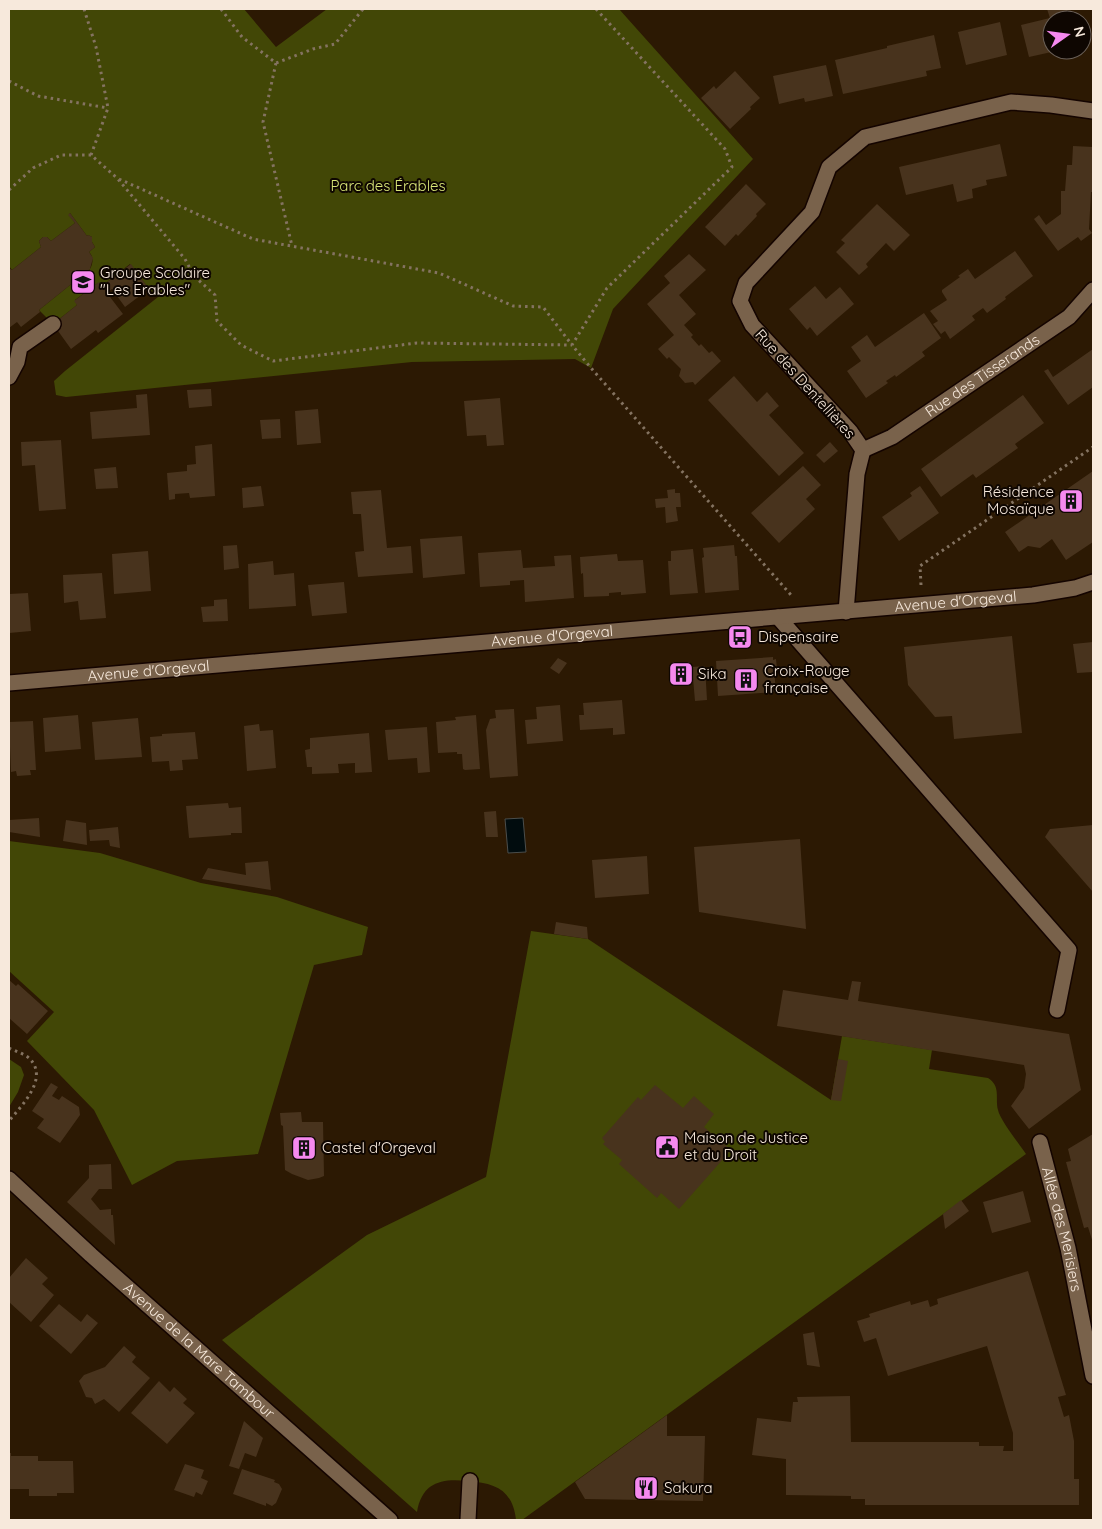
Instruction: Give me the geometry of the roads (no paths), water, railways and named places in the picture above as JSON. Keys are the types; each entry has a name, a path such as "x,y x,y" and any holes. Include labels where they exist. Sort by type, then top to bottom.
{"street":[{"name":"Rue des Dentellières","path":"846,612 857,474 863,450 850,431 752,325 740,301 746,283 812,212 829,167 865,137 1011,102 1093,111"},
{"name":"Rue des Tisserands","path":"863,450 892,438 1070,316 1093,290"},
{"path":"9,377 18,362 20,347 52,324"},
{"name":"Avenue d'Orgeval","path":"9,683 1032,595 1075,588 1093,582"},
{"path":"778,617 1069,950 1057,1010"},
{"name":"Allée des Merisiers","path":"1040,1142 1068,1248 1093,1376"},
{"name":"Avenue de la Mare Tambour","path":"9,1179 106,1268 390,1520"},
{"path":"468,1520 470,1481"}],"place":[{"name":"Groupe Scolaire \"Les Erables\"","path":"83,282"},
{"name":"Résidence Mosaïque","path":"1071,501"},
{"name":"Dispensaire","path":"740,637"},
{"name":"Sika","path":"681,674"},
{"name":"Croix-Rouge française","path":"746,680"},
{"name":"Maison de Justice et du Droit","path":"667,1147"},
{"name":"Castel d'Orgeval","path":"304,1148"},
{"name":"Sakura","path":"646,1488"}],"park label":[{"name":"Parc des Érables","path":"388,186"}]}
